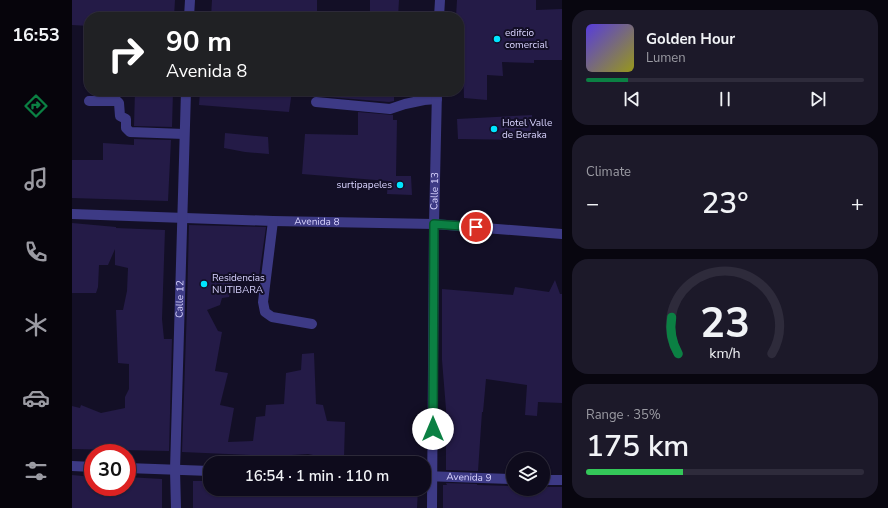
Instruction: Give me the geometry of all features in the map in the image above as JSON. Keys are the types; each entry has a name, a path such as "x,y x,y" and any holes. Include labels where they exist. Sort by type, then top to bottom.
{"street":[{"path":"189,12 190,0"},
{"path":"439,12 440,0"},
{"name":"Calle 12","path":"176,508 175,470 181,218 186,96"},
{"path":"316,102 390,109 433,96"},
{"name":"Calle 13","path":"428,456 437,96"},
{"path":"89,101 119,103 120,116 126,119 126,128 130,132 184,134"},
{"name":"Avenida 8","path":"72,214 273,221 434,224 562,234"},
{"path":"273,221 263,302 265,312 272,317 312,324"},
{"path":"72,466 84,467"},
{"path":"136,468 203,471"},
{"name":"Avenida 9","path":"431,477 506,479"},
{"path":"550,480 562,480"},
{"name":"Calle 13","path":"430,496 432,508"}],"building":[{"path":"72,0 175,0 174,12 84,12 84,26 72,25"},
{"path":"212,0 317,0 317,12 211,12"},
{"path":"370,0 399,0 398,12 370,12"},
{"name":"edifcio comercial","path":"457,0 536,0 536,10 562,9 562,60 534,60 534,63 502,62 503,76 487,75 487,100 464,98 464,12 456,12"},
{"path":"135,96 173,96 172,127 134,126"},
{"path":"200,96 291,96 289,112 199,105"},
{"path":"317,96 394,96 394,101 389,102"},
{"path":"358,112 393,115 393,120 397,120 396,176 411,176 412,195 387,194 388,181 302,174 305,134 358,135"},
{"name":"Hotel Valle de Beraka","path":"532,115 530,140 458,139 457,119"},
{"path":"225,133 268,137 269,154 224,148"},
{"path":"134,139 171,140 168,201 72,198 72,160 103,160 103,143 134,145"},
{"path":"72,223 116,228 165,230 162,319 164,339 172,339 169,451 136,450 136,444 84,444 84,449 72,449 72,406 80,408 81,405 101,413 125,408 125,397 129,389 129,364 118,363 116,310 123,310 127,291 128,268 115,265 115,249 108,265 99,265 98,287 96,293 72,293"},
{"path":"189,225 266,227 259,276 235,273 229,297 222,298 220,305 207,310 218,331 222,332 215,371 228,373 220,405 234,408 228,442 253,441 256,417 265,416 266,405 284,404 286,373 301,370 302,354 314,353 316,404 323,405 327,421 345,422 344,456 318,456 308,454 276,456 182,452"},
{"path":"555,280 560,294 562,294 562,403 538,402 537,416 525,415 527,385 486,379 478,471 446,470 446,409 442,360 442,289 513,295 515,287 549,292"},
{"path":"72,475 84,476 84,496 136,496 136,478 162,479 162,508 72,508"},
{"path":"193,481 203,481 203,496 418,496 417,508 193,508"},
{"path":"446,483 506,486 506,496 550,496 550,487 562,487 562,508 443,508 443,485 447,485"}],"place":[{"name":"edifcio comercial","path":"497,39"},
{"name":"Hotel Valle de Beraka","path":"494,129"},
{"name":"surtipapeles","path":"400,185"},
{"name":"Residencias NUTIBARA","path":"204,284"}],"route":[{"path":"433,429 434,224 476,227"}]}
